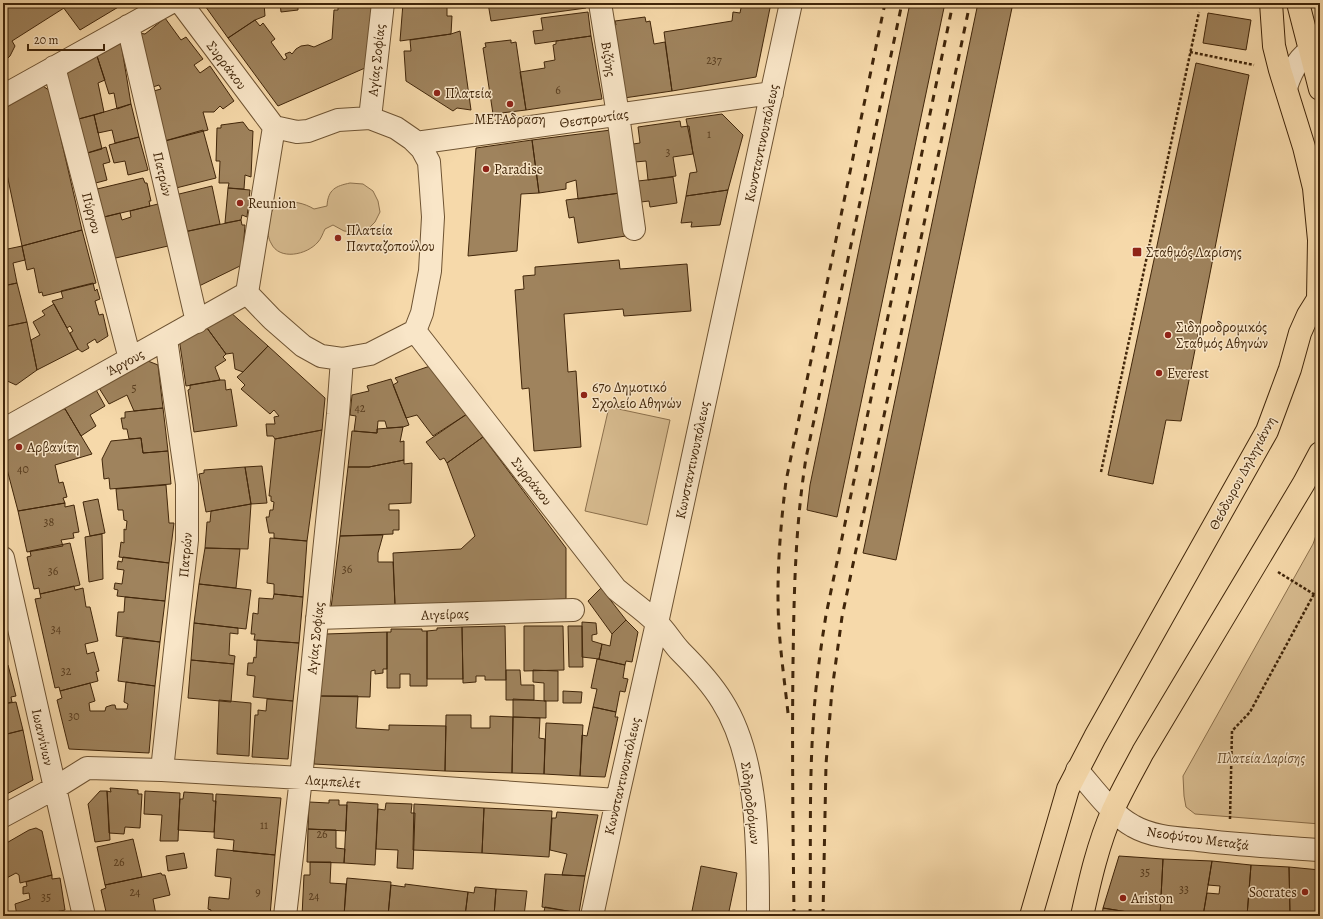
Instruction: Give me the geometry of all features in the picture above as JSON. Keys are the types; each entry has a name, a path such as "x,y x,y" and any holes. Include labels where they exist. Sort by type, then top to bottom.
{"main road":[{"name":"Θεόδωρου Δηληγιάννη","path":"1031,916 1064,801 1077,770 1267,431 1290,369 1300,333 1308,314 1319,298 1319,240 1314,188 1304,147 1274,46 1271,3"},
{"path":"1298,3 1315,49 1320,89"},
{"path":"1082,916 1095,862 1113,811 1143,752 1304,483 1320,453"}],"street":[{"path":"3,96 170,3"},
{"name":"Συρράκου","path":"181,3 274,127"},
{"name":"Αγίας Σοφίας","path":"370,118 383,3"},
{"name":"Βιζύης","path":"600,3 634,229"},
{"name":"Κωνσταντινουπόλεως","path":"592,916 791,3"},
{"name":"Πατρών","path":"128,26 197,322"},
{"path":"1283,79 1289,76 1296,63 1315,49"},
{"name":"Πύργου","path":"54,67 130,359"},
{"name":"Θεσπρωτίας","path":"416,143 772,94"},
{"path":"370,118 396,128 422,149 429,162 433,217 430,271 422,313 415,331 370,354 342,359 321,356 303,346 272,319 248,294 274,127 297,132 308,131 338,120 370,118"},
{"name":"Άργους","path":"3,430 248,294"},
{"name":"Συρράκου","path":"415,331 616,589 657,622"},
{"name":"Πατρών","path":"162,770 187,540 187,484 166,339"},
{"name":"Αγίας Σοφίας","path":"285,916 301,778 338,414 342,359"},
{"name":"Ιωαννίνων","path":"3,558 84,916"},
{"name":"Αιγείρας","path":"317,618 573,610"},
{"name":"Σιδηροδρόμων","path":"657,622 676,646 701,673 722,701 736,729 746,761 752,794 756,833 758,916"},
{"name":"Λαμπελέτ","path":"3,816 55,788 86,768 162,770 301,778 617,800"},
{"name":"Νεοφύτου Μεταξά","path":"1077,770 1113,811 1132,826 1154,835 1229,844 1320,850"}],"path":[{"path":"1101,472 1199,12"},
{"path":"1190,52 1283,79"},
{"path":"1300,586 1320,598"},
{"path":"1229,844 1232,731 1250,712 1314,594"}],"green space":[{"path":"350,183 363,184 373,191 378,201 380,212 375,222 369,228 356,232 344,231 333,225 325,229 319,241 313,247 300,253 286,254 275,249 269,239 268,228 269,218 272,211 277,206 290,202 306,205 314,209 327,206 329,196 334,189 341,185"},
{"path":"609,407 670,420 647,525 585,511"},
{"name":"Πλατεία Λαρίσης","path":"1320,524 1320,824 1195,814 1186,807 1183,776 1313,544"}],"building":[{"path":"3,3 60,3 64,8 12,41 15,46 10,56 3,63"},
{"path":"60,3 125,3 80,30"},
{"path":"203,3 264,3 265,16 255,20 228,38"},
{"path":"280,3 298,3 298,10 281,12"},
{"path":"338,3 376,3 365,68 278,106 228,38 255,20 260,26 263,23 275,39 271,42 284,60 287,58 285,54 290,52 292,54 301,46 308,45 314,47 332,39 334,10 338,10"},
{"path":"403,3 454,3 454,6 447,7 447,16 452,16 451,34 400,41"},
{"path":"488,3 585,3 586,8 491,21"},
{"path":"742,3 771,3 756,77 672,91 664,32 732,21 733,12 740,13"},
{"path":"910,3 945,3 837,517 807,510 810,485"},
{"path":"978,3 1013,3 896,560 863,553"},
{"path":"588,12 591,36 535,44 533,31 543,30 541,18"},
{"path":"1208,13 1251,20 1246,50 1203,43"},
{"path":"645,17 646,22 650,21 654,44 665,42 672,91 624,98 613,25 616,25 615,21"},
{"path":"165,18 181,40 186,37 203,59 194,65 200,73 210,66 234,101 223,109 220,106 214,112 203,112 208,130 161,142 150,92 161,89 159,85 150,88 138,33 145,34"},
{"path":"460,31 471,110 457,108 453,111 406,81 404,51 411,51 410,40 451,34"},
{"path":"591,36 602,99 526,110 520,72 545,68 544,62 555,60 553,45 556,44 556,41"},
{"path":"511,40 511,43 516,42 526,110 493,114 483,48 486,47 485,43"},
{"path":"121,43 131,104 117,109 114,93 109,94 97,56"},
{"path":"97,56 105,80 98,83 104,112 75,120 63,73"},
{"name":"Σιδηροδρομικός Σταθμός Αθηνών","path":"1196,63 1249,75 1181,421 1166,420 1153,484 1108,475"},
{"path":"43,86 50,91 82,230 22,246 3,155 3,109"},
{"path":"131,104 139,137 115,143 112,130 98,133 94,115"},
{"path":"722,114 743,135 728,190 686,196 690,173 697,172 686,119"},
{"path":"94,115 102,149 84,154 75,120"},
{"path":"680,121 681,127 689,126 693,154 673,157 676,176 648,180 646,161 635,162 633,144 640,143 638,127"},
{"path":"243,122 249,130 253,131 251,177 245,175 244,189 228,188 229,183 219,183 220,161 216,161 217,128 221,128 221,125"},
{"path":"203,130 216,178 172,189 161,142"},
{"path":"611,130 620,193 578,199 576,180 566,183 566,189 539,193 532,140"},
{"path":"139,137 148,170 128,175 125,161 114,163 109,145"},
{"path":"532,140 539,193 521,194 517,251 468,256 476,148"},
{"path":"106,147 110,162 103,164 107,180 92,184 84,154"},
{"path":"673,177 677,203 650,207 649,201 641,202 638,181"},
{"path":"143,178 145,183 147,183 151,201 149,201 150,206 100,218 93,190"},
{"path":"212,186 220,224 184,232 175,195"},
{"path":"228,188 250,190 247,217 242,215 241,220 225,223"},
{"path":"728,190 720,225 691,227 692,222 681,223 686,196"},
{"path":"620,193 626,236 578,243 574,217 569,218 566,200"},
{"path":"158,204 168,246 107,260 100,218 120,213 122,220 131,217 130,211"},
{"path":"241,220 242,225 245,225 242,265 195,288 184,232"},
{"path":"82,230 96,283 43,296 42,292 39,293 34,268 27,270 22,246"},
{"path":"22,246 25,260 13,263 17,283 3,286 3,250"},
{"path":"619,260 620,269 687,264 691,311 624,316 623,309 564,314 568,372 576,371 581,447 534,451 529,388 522,389 515,290 524,289 523,276 535,275 535,267"},
{"path":"17,283 27,322 3,327 3,286"},
{"path":"93,283 95,291 97,289 100,299 95,301 99,315 103,314 108,336 97,343 95,339 87,344 89,348 82,352 78,349 70,333 73,331 70,326 67,328 52,301 63,298 61,291"},
{"path":"54,304 78,349 37,370 31,340 40,335 33,322 45,315 42,311"},
{"path":"229,311 268,346 243,372 235,369 233,353 226,354 207,328"},
{"path":"27,322 37,370 16,385 3,379 3,327"},
{"path":"207,328 226,354 223,357 226,360 215,367 220,380 186,386 179,338"},
{"path":"268,346 325,398 322,430 275,439 273,436 267,436 266,424 275,424 274,417 279,416 274,410 270,414 241,389 245,385 237,377"},
{"path":"143,359 158,365 163,408 134,411 127,395 109,404 99,388"},
{"path":"433,365 467,414 433,436 417,415 406,418 393,385 398,382 395,378"},
{"path":"391,379 409,425 387,428 385,421 378,421 377,433 354,431 356,416 350,415 352,395 369,391 367,386"},
{"path":"225,380 226,390 231,389 237,426 194,432 188,390 190,389 190,385"},
{"path":"95,388 105,406 90,415 96,426 81,436 64,407"},
{"path":"163,408 168,451 143,453 141,438 129,439 127,429 123,429 121,418 125,418 125,412"},
{"path":"65,409 92,454 55,465 59,483 63,482 67,497 63,498 65,503 18,511 3,454 3,438 59,410"},
{"path":"467,414 483,437 447,463 444,458 440,460 426,442"},
{"path":"403,427 400,442 404,441 404,460 369,467 348,467 352,431 377,433 377,429"},
{"path":"322,430 307,541 274,538 274,533 269,533 266,517 269,517 270,510 273,510 274,502 271,501 271,496 269,496 275,439"},
{"path":"483,437 566,548 566,599 395,605 393,553 461,549 475,536 447,463"},
{"path":"141,438 143,453 168,451 171,484 110,489 109,478 104,479 102,459 111,441"},
{"path":"404,460 404,464 412,463 411,503 389,504 389,510 399,510 399,530 393,530 393,534 340,536 348,467 369,467"},
{"path":"262,466 267,503 251,504 245,467"},
{"path":"245,467 251,504 206,512 199,474 204,473 204,470"},
{"path":"166,485 169,523 174,523 169,563 119,557 121,542 124,543 124,529 126,530 127,521 124,520 123,510 118,510 116,489"},
{"path":"98,499 105,533 90,536 83,502"},
{"path":"65,503 65,507 74,505 79,532 73,533 74,538 61,540 63,546 27,552 18,511"},
{"path":"251,504 248,549 205,548 207,522 210,522 211,511"},
{"path":"102,534 103,579 89,582 85,537"},
{"path":"383,535 378,553 378,562 393,562 395,605 331,608 340,536"},
{"path":"270,538 307,541 303,597 274,594 274,584 267,583"},
{"path":"70,543 80,585 40,594 39,588 34,589 27,557 31,556 30,551"},
{"path":"205,548 240,549 236,588 199,584"},
{"path":"123,557 169,563 165,601 117,596 118,590 114,589 115,583 122,584 124,570 117,569 118,561 122,562"},
{"path":"199,584 251,590 246,629 194,623"},
{"path":"74,586 75,590 83,588 86,607 90,607 98,641 85,644 87,654 94,652 99,671 96,672 98,681 60,691 59,687 55,688 35,599 41,598 40,594"},
{"path":"601,588 626,620 612,634 588,601"},
{"path":"274,594 303,597 299,643 254,640 255,634 251,634 253,613 258,614 259,598 273,599"},
{"path":"125,597 165,601 160,642 116,636 118,612 124,612"},
{"path":"626,620 638,632 632,662 626,661 625,665 599,659 602,644 610,646 612,634"},
{"path":"582,622 596,623 597,634 592,635 592,641 602,644 599,659 582,657"},
{"path":"194,623 238,628 238,634 230,633 229,655 235,656 234,664 191,660"},
{"path":"505,626 506,680 485,680 485,676 476,676 476,682 463,683 462,627"},
{"path":"524,626 563,626 564,670 524,671"},
{"path":"568,626 582,626 583,667 569,667"},
{"path":"462,627 463,679 427,679 427,631 437,630 437,628"},
{"path":"391,629 422,629 422,631 427,631 427,686 410,686 410,674 400,674 400,688 387,688 387,632 391,632"},
{"path":"387,632 387,669 383,669 383,673 375,674 375,670 371,671 370,697 320,696 326,634"},
{"path":"123,638 160,642 155,686 118,681"},
{"path":"257,640 299,643 293,701 253,697 255,676 247,675 248,663 253,663 254,657 256,658"},
{"path":"597,659 625,665 623,678 628,679 625,692 620,691 616,712 593,707 597,689 591,688"},
{"path":"191,660 234,664 231,702 188,698"},
{"path":"8,665 16,696 11,697 12,702 3,704 3,666"},
{"path":"506,670 520,670 521,685 534,685 534,700 506,700"},
{"path":"533,670 558,671 558,701 544,701 544,683 533,682"},
{"path":"126,682 155,686 149,753 69,749 57,700 62,698 60,691 90,683 95,701 89,703 90,711 105,711 106,707 112,705 115,705 116,709 127,709 128,704 124,702"},
{"path":"563,691 582,692 581,703 563,703"},
{"path":"320,696 358,696 356,728 389,730 389,725 446,726 445,771 314,764"},
{"path":"267,699 293,701 288,759 252,757 255,715 258,715 258,710 266,711"},
{"path":"513,699 546,701 546,718 513,717"},
{"path":"219,700 251,703 249,756 217,754"},
{"path":"16,702 23,730 3,735 3,704"},
{"path":"593,707 616,712 615,717 618,717 605,777 580,776 582,735 587,736"},
{"path":"446,715 471,715 471,728 490,728 490,716 513,717 512,773 445,771"},
{"path":"513,717 540,718 539,738 545,739 544,774 512,773"},
{"path":"546,723 583,725 580,776 544,774"},
{"path":"23,730 33,780 3,796 3,735"},
{"path":"110,788 138,790 138,794 142,794 140,828 125,827 124,834 109,833 107,791 111,792"},
{"path":"100,791 107,791 110,840 95,842 88,804"},
{"path":"145,791 180,793 178,841 160,841 162,815 144,814"},
{"path":"184,792 213,794 213,801 216,801 214,832 178,830 180,799 183,799"},
{"path":"216,794 281,798 275,855 233,851 234,840 214,838"},
{"path":"329,800 339,800 339,805 347,805 346,831 308,829 309,802 329,803"},
{"path":"347,802 378,804 375,865 344,863"},
{"path":"386,803 412,804 411,813 415,813 413,869 397,868 398,850 376,849 378,809 385,810"},
{"path":"414,804 484,808 482,853 413,850"},
{"path":"484,808 552,811 549,857 482,853"},
{"path":"557,812 598,815 585,876 562,875 567,854 550,850 552,818 556,818"},
{"path":"36,828 42,831 52,875 20,883 19,875 16,873 3,880 3,845 29,830"},
{"path":"308,829 336,830 336,848 345,849 344,863 307,862"},
{"path":"133,839 142,877 105,885 97,847"},
{"path":"217,849 275,855 270,916 210,916 211,910 208,909 209,897 229,899 231,878 215,876"},
{"path":"184,853 187,868 168,871 166,856"},
{"path":"1119,856 1163,859 1160,916 1103,908"},
{"path":"1163,859 1212,861 1203,916 1160,916"},
{"path":"1212,861 1251,865 1247,916 1203,916 1207,893 1219,894 1220,886 1208,885"},
{"path":"310,862 331,862 330,883 346,884 344,916 302,916 304,875 310,875"},
{"path":"1251,865 1289,867 1290,913 1277,912 1277,916 1247,916"},
{"path":"701,866 737,873 728,916 691,916"},
{"name":"Socrates","path":"1289,867 1320,870 1320,916 1290,916"},
{"path":"161,873 162,875 165,875 170,895 153,899 156,915 107,916 101,890 106,888 105,885"},
{"path":"545,874 585,876 579,913 542,907"},
{"path":"52,875 52,879 60,878 65,910 40,916 17,916 15,904 30,899 29,893 23,894 23,887 27,886 26,882"},
{"path":"347,878 391,882 388,916 344,916"},
{"path":"405,884 468,892 465,916 388,916 391,885 405,887"},
{"path":"475,887 496,889 494,916 465,916 468,892 474,893"},
{"path":"496,889 527,891 524,916 494,916"},
{"path":"545,907 579,913 578,916 543,916"},
{"path":"1103,908 1146,915 1146,916 1102,916"},
{"path":"60,911 60,916 40,916"}],"railway":[{"path":"788,713 778,610 780,536 786,481 885,3"},
{"path":"794,916 793,638 796,561 802,484 806,458 902,3"},
{"path":"810,916 811,798 814,713 816,685 826,615 953,3"},
{"path":"823,916 826,764 832,690 842,617 970,3"}],"place":[{"name":"Πλατεία","path":"437,93"},
{"name":"ΜΕΤΑδραση","path":"510,104"},
{"name":"Paradise","path":"486,169"},
{"name":"Reunion","path":"240,203"},
{"name":"Πλατεία Πανταζοπούλου","path":"338,238"},
{"name":"Σταθμός Λαρίσης","path":"1137,252"},
{"name":"Σιδηροδρομικός Σταθμός Αθηνών","path":"1168,335"},
{"name":"Everest","path":"1159,373"},
{"name":"67ο Δημοτικό Σχολείο Αθηνών","path":"584,395"},
{"name":"Αρβανίτη","path":"19,447"},
{"name":"Socrates","path":"1305,892"},
{"name":"Ariston","path":"1123,898"}]}
